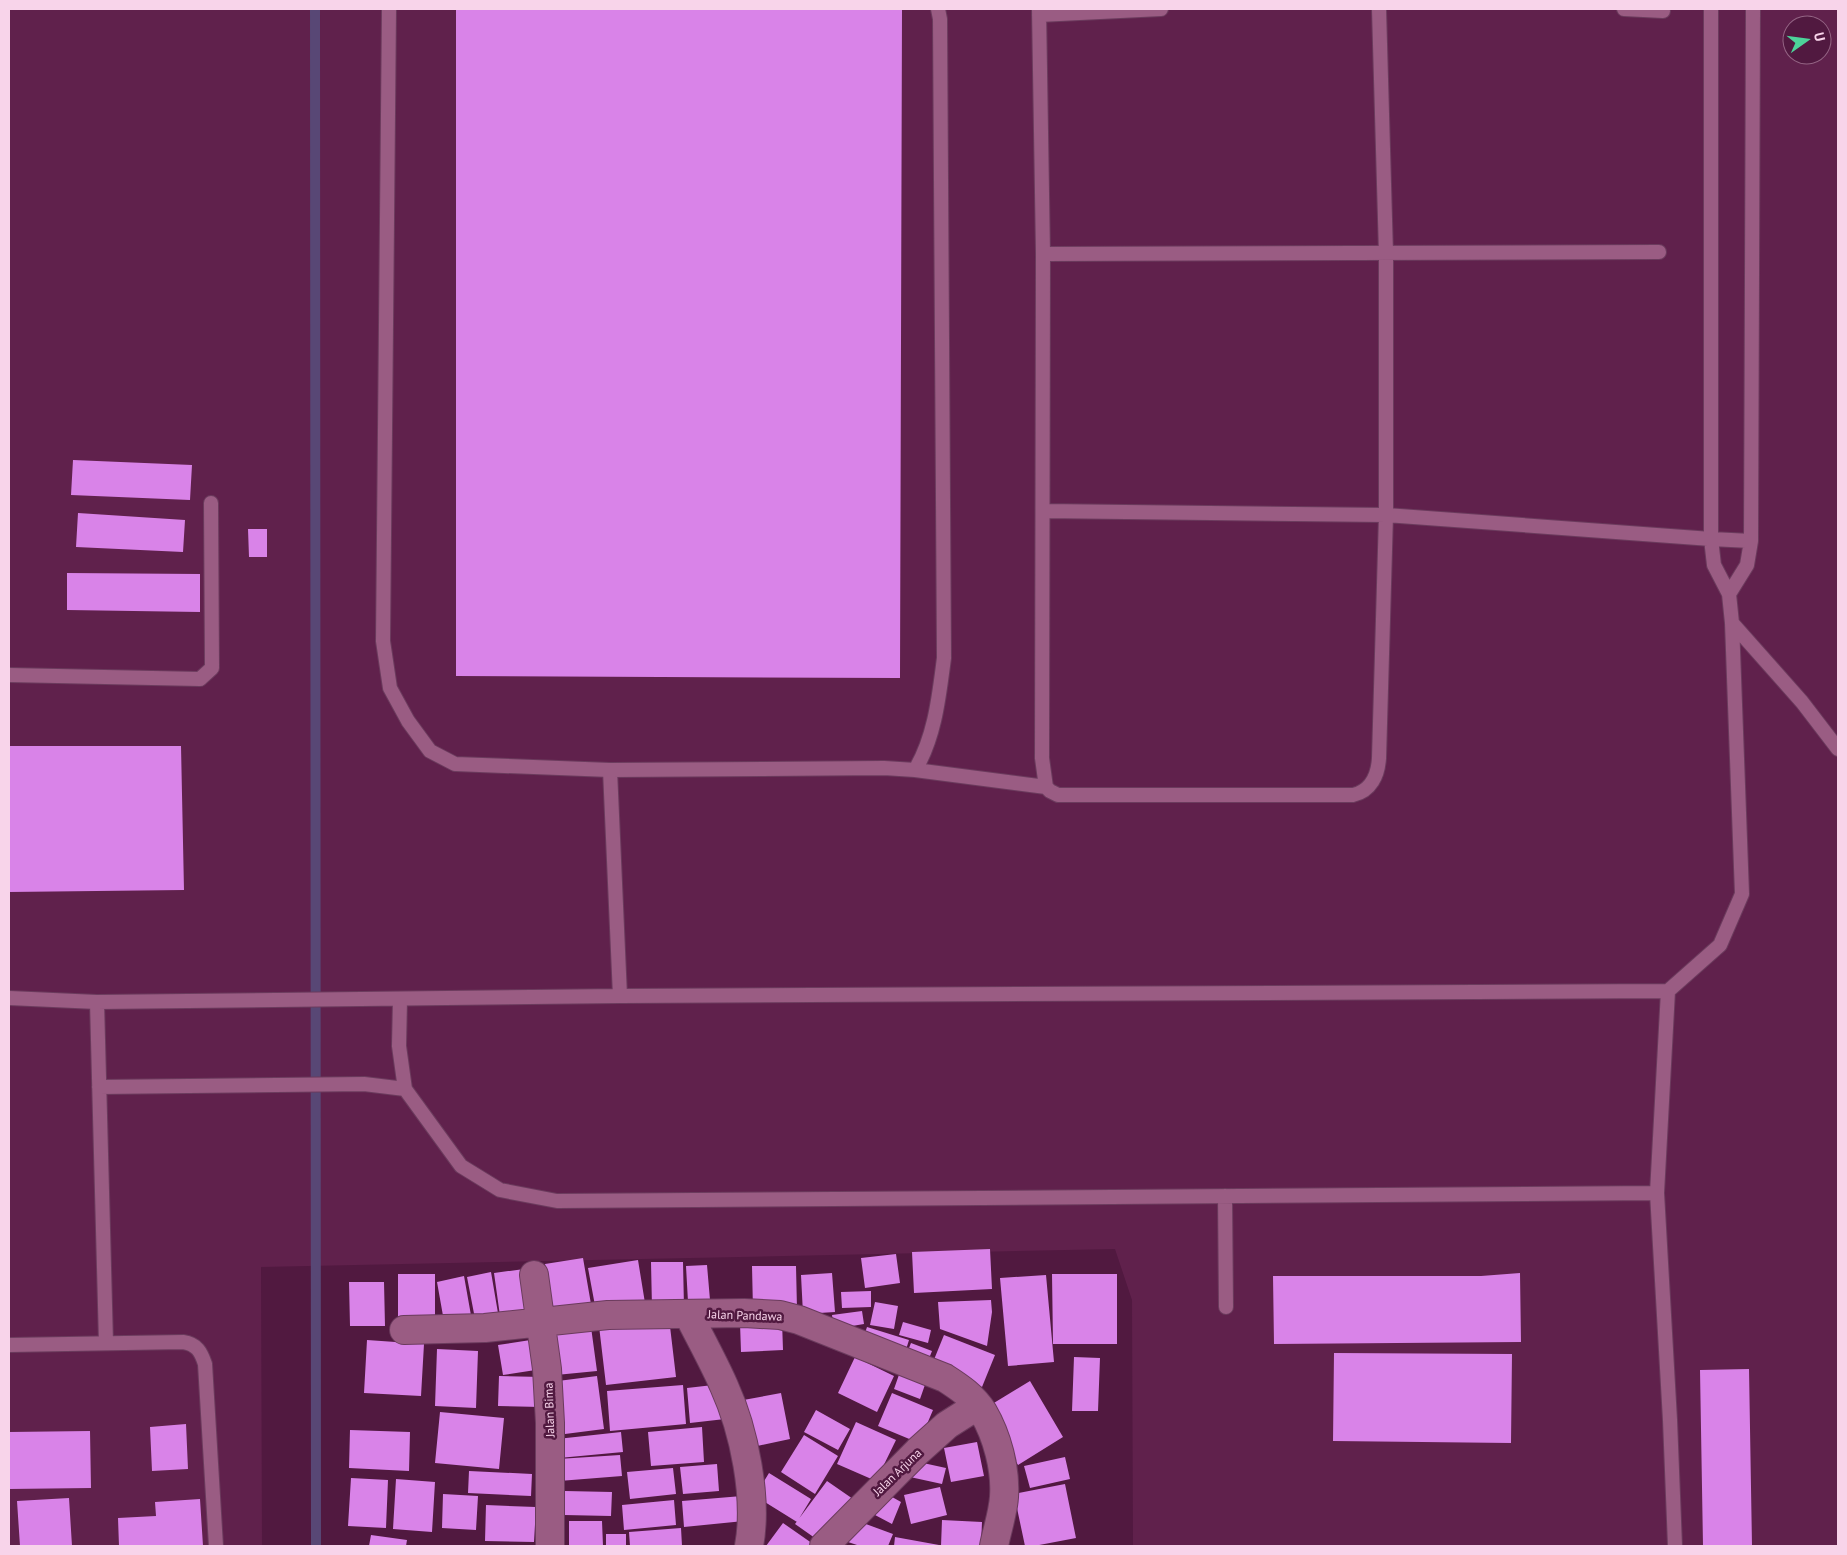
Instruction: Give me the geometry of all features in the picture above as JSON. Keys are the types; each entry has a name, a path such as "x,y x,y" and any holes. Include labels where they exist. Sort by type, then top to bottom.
{"street":[{"name":"Jalan Bima","path":"534,1275 547,1369 550,1423 550,1546"},
{"name":"Jalan Pandawa","path":"404,1330 485,1328 608,1315 744,1313 780,1315 799,1320 946,1378 962,1389 978,1406 995,1441 1004,1479 1004,1498 994,1546"},
{"path":"688,1314 725,1387 738,1424 752,1488 749,1546"},
{"name":"Jalan Arjuna","path":"824,1546 866,1501 918,1451 947,1425 978,1406"}],"lane":[{"path":"389,9 383,640 390,688 408,721 430,751 455,764 610,770 884,768 915,770 1046,787 1058,795 1353,794 1362,793 1372,783 1378,772 1386,515 1386,254 1379,9"},
{"path":"915,770 924,756 939,697 944,658 940,19 938,9"},
{"path":"1046,787 1042,758 1043,254 1039,12 1161,9"},
{"path":"1624,9 1663,10"},
{"path":"9,998 97,1002 620,996 1668,991 1720,945 1742,894 1732,623 1729,594 1714,565 1711,539 1711,9"},
{"path":"1729,594 1747,565 1751,541 1753,9"},
{"path":"1043,254 1659,252"},
{"path":"9,676 200,679 212,668 211,503"},
{"path":"1043,511 1386,515 1751,541"},
{"path":"1732,623 1802,702 1838,749"},
{"path":"610,770 620,996"},
{"path":"1668,991 1657,1193 1670,1420 1674,1546"},
{"path":"393,999 405,1089 461,1166 500,1190 556,1201 1657,1193"},
{"path":"97,1002 106,1343"},
{"path":"99,1087 364,1084 405,1089"},
{"path":"1225,1196 1226,1307"},
{"path":"9,1345 183,1342 195,1345 202,1353 205,1364 216,1546"}],"shaded area":[{"path":"9,9 1838,9 1838,1546 1133,1546 1132,1300 1115,1249 261,1267 262,1546 9,1546"}],"building":[{"path":"456,9 902,9 900,678 456,676"},
{"path":"73,460 192,465 190,500 71,495"},
{"path":"78,513 185,520 183,552 76,547"},
{"path":"248,529 267,529 267,557 249,557"},
{"path":"67,573 200,574 200,612 67,610"},
{"path":"9,746 181,746 184,890 9,892"},
{"path":"990,1249 992,1289 914,1293 912,1252"},
{"path":"896,1254 900,1283 865,1288 861,1258"},
{"path":"583,1258 591,1304 551,1310 545,1264"},
{"path":"638,1260 645,1303 596,1311 588,1268"},
{"path":"651,1262 683,1262 684,1307 652,1308"},
{"path":"707,1265 710,1300 688,1302 686,1266"},
{"path":"752,1266 796,1266 797,1309 753,1310"},
{"path":"524,1269 531,1318 501,1323 494,1273"},
{"path":"491,1272 499,1319 476,1324 467,1277"},
{"path":"832,1273 835,1312 803,1314 801,1275"},
{"path":"1520,1273 1521,1342 1274,1344 1273,1276 1481,1276"},
{"path":"398,1274 435,1274 435,1321 398,1321"},
{"path":"1052,1274 1117,1274 1117,1344 1053,1344"},
{"path":"1046,1275 1054,1362 1008,1366 1000,1278"},
{"path":"464,1276 472,1321 445,1327 437,1282"},
{"path":"349,1282 384,1282 385,1326 350,1326"},
{"path":"871,1291 871,1307 842,1308 841,1292"},
{"path":"991,1300 992,1312 987,1346 940,1329 938,1302"},
{"path":"875,1302 898,1306 894,1329 870,1325"},
{"path":"862,1311 864,1324 834,1329 832,1315"},
{"path":"669,1318 676,1377 606,1385 599,1326"},
{"path":"782,1321 783,1350 741,1352 740,1323"},
{"path":"903,1322 931,1330 928,1343 899,1335"},
{"path":"591,1327 597,1371 556,1375 551,1332"},
{"path":"867,1327 909,1340 904,1356 862,1342"},
{"path":"944,1335 995,1355 982,1387 931,1367"},
{"path":"537,1339 542,1369 503,1375 498,1345"},
{"path":"367,1340 424,1344 421,1396 364,1393"},
{"path":"911,1343 932,1351 926,1366 905,1358"},
{"path":"437,1349 478,1351 476,1408 435,1406"},
{"path":"1334,1353 1512,1354 1511,1443 1333,1441"},
{"path":"855,1357 894,1376 877,1412 838,1393"},
{"path":"1074,1357 1100,1358 1098,1411 1072,1411"},
{"path":"901,1369 927,1379 920,1399 894,1389"},
{"path":"1749,1369 1752,1546 1703,1546 1700,1370"},
{"path":"499,1376 542,1377 541,1407 498,1406"},
{"path":"597,1376 604,1429 565,1434 558,1381"},
{"path":"1030,1381 1063,1437 1018,1465 984,1409"},
{"path":"722,1384 725,1419 690,1423 687,1388"},
{"path":"683,1385 686,1424 610,1431 607,1391"},
{"path":"781,1393 790,1439 748,1448 738,1401"},
{"path":"892,1393 933,1410 919,1443 878,1426"},
{"path":"816,1410 850,1429 838,1450 804,1432"},
{"path":"440,1412 504,1418 499,1469 435,1463"},
{"path":"856,1422 896,1440 876,1481 837,1464"},
{"path":"186,1424 188,1469 152,1471 150,1427"},
{"path":"702,1427 704,1462 651,1466 648,1432"},
{"path":"350,1430 410,1432 409,1471 349,1468"},
{"path":"90,1431 91,1488 9,1489 9,1432"},
{"path":"621,1432 623,1452 559,1458 557,1439"},
{"path":"804,1435 838,1456 815,1494 781,1472"},
{"path":"977,1442 984,1476 951,1482 944,1448"},
{"path":"620,1455 622,1476 559,1481 558,1459"},
{"path":"1065,1457 1070,1479 1030,1488 1024,1466"},
{"path":"914,1461 946,1468 942,1484 910,1477"},
{"path":"717,1464 719,1491 683,1494 680,1467"},
{"path":"673,1468 676,1494 630,1499 627,1472"},
{"path":"469,1471 532,1474 531,1496 468,1493"},
{"path":"769,1473 811,1499 797,1522 755,1496"},
{"path":"351,1478 388,1480 386,1528 348,1526"},
{"path":"396,1479 435,1482 432,1532 393,1529"},
{"path":"827,1481 853,1499 822,1543 795,1524"},
{"path":"1065,1484 1076,1538 1025,1546 1014,1494"},
{"path":"940,1487 947,1515 911,1524 904,1495"},
{"path":"565,1491 612,1492 611,1516 564,1515"},
{"path":"885,1493 901,1502 892,1524 875,1515"},
{"path":"443,1494 478,1496 476,1530 442,1528"},
{"path":"742,1496 744,1521 684,1527 682,1501"},
{"path":"69,1498 72,1546 20,1546 17,1501"},
{"path":"200,1499 203,1546 119,1546 118,1518 156,1516 155,1502"},
{"path":"674,1500 676,1525 624,1530 622,1505"},
{"path":"486,1505 536,1507 534,1542 485,1541"},
{"path":"855,1520 893,1534 888,1546 860,1546 848,1542"},
{"path":"942,1520 982,1522 981,1546 941,1546"},
{"path":"569,1521 602,1521 603,1546 569,1546"},
{"path":"783,1523 816,1546 766,1546"},
{"path":"681,1528 682,1546 630,1546 629,1532"},
{"path":"606,1534 626,1534 626,1546 606,1546"},
{"path":"371,1535 407,1540 406,1546 369,1546"},
{"path":"895,1537 939,1545 939,1546 894,1546"}],"waterway":[{"path":"315,9 316,1546"}]}
